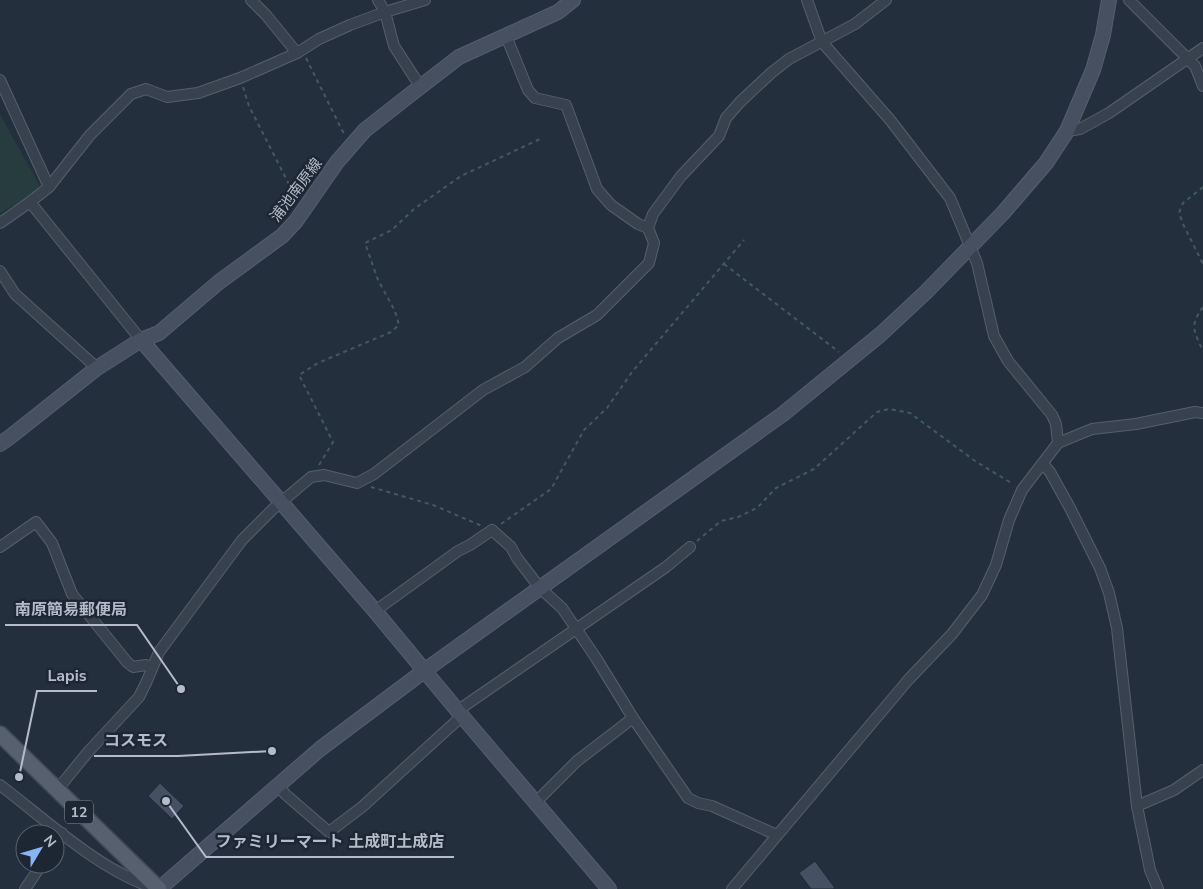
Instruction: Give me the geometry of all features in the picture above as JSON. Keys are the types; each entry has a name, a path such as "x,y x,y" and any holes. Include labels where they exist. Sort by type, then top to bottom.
{"main road":[{"name":"12","path":"0,734 159,889"}],"street":[{"path":"251,0 297,53"},
{"path":"378,0 385,12 394,46 420,86"},
{"path":"0,223 49,187 90,135 131,94 146,89 167,97 198,93 240,78 297,53 319,39 385,12 425,0"},
{"name":"浦池南原線","path":"0,444 97,368 141,340 159,333 219,282 282,236 296,221 337,162 365,130 420,86 459,57 558,12 573,0"},
{"path":"807,0 822,42 891,121 950,198 972,246 994,336 1008,361 1052,415 1058,433 1058,443"},
{"path":"57,790 88,752 138,697 159,652 242,540 311,477 324,475 357,483 374,474 483,390 525,367 558,338 597,315 650,263 654,243 648,228 653,214 681,176 719,136 726,118 740,102 789,59 855,24 886,0"},
{"path":"65,836 135,882 159,889 320,749 424,671 783,414 850,360 926,292 1003,213 1046,163 1067,131 1093,70 1103,35 1109,0"},
{"path":"1129,0 1195,66 1203,86"},
{"path":"506,36 528,90 535,98 566,105 597,189 610,206 638,224 648,228"},
{"path":"1067,131 1080,129 1109,113 1203,48"},
{"path":"0,80 49,187"},
{"path":"30,202 141,340 375,611 609,889"},
{"path":"0,272 15,294 97,368"},
{"path":"732,889 909,679 952,634 982,595 996,565 1009,520 1022,490 1058,443 1092,429 1136,424 1195,412 1203,413"},
{"path":"1043,464 1050,472 1070,508 1100,568 1109,594 1118,628 1138,806 1150,870 1158,889"},
{"path":"0,547 36,522 52,543 72,594 126,662 133,667 146,665 152,668"},
{"path":"375,611 458,551 492,530 511,547 540,588 562,608 633,718 688,798 698,803 712,806 777,835"},
{"path":"278,784 286,794 329,832 362,807 459,713 576,628 666,567 690,547"},
{"path":"536,802 577,761 633,718"},
{"path":"1138,806 1174,790 1203,770"},
{"path":"0,785 49,824"},
{"path":"25,889 35,874"}],"path":[{"path":"297,53 307,59 351,147"},
{"path":"240,78 249,106 303,211"},
{"path":"311,477 334,442 299,375 318,363 392,332 400,325 395,311 378,280 365,243 392,230 414,209 461,176 540,139"},
{"path":"1203,187 1183,203 1179,213 1203,264"},
{"path":"357,483 433,505 492,530 551,489 584,430 607,408 632,372 744,240"},
{"path":"724,264 850,360"},
{"path":"1203,307 1193,327 1203,351"},
{"path":"690,547 721,521 757,508 776,488 814,469 877,412 889,409 910,413 975,461 1022,490"}],"green space":[{"path":"0,115 40,186 30,196 0,213"}],"building":[{"path":"160,783 184,806 172,819 148,796"},
{"path":"815,861 835,888 811,889 799,873"}],"place":[{"name":"南原簡易郵便局","path":"181,689"},
{"name":"コスモス","path":"272,751"},
{"name":"Lapis","path":"19,777"},
{"name":"ファミリーマート 土成町土成店","path":"166,801"}]}
